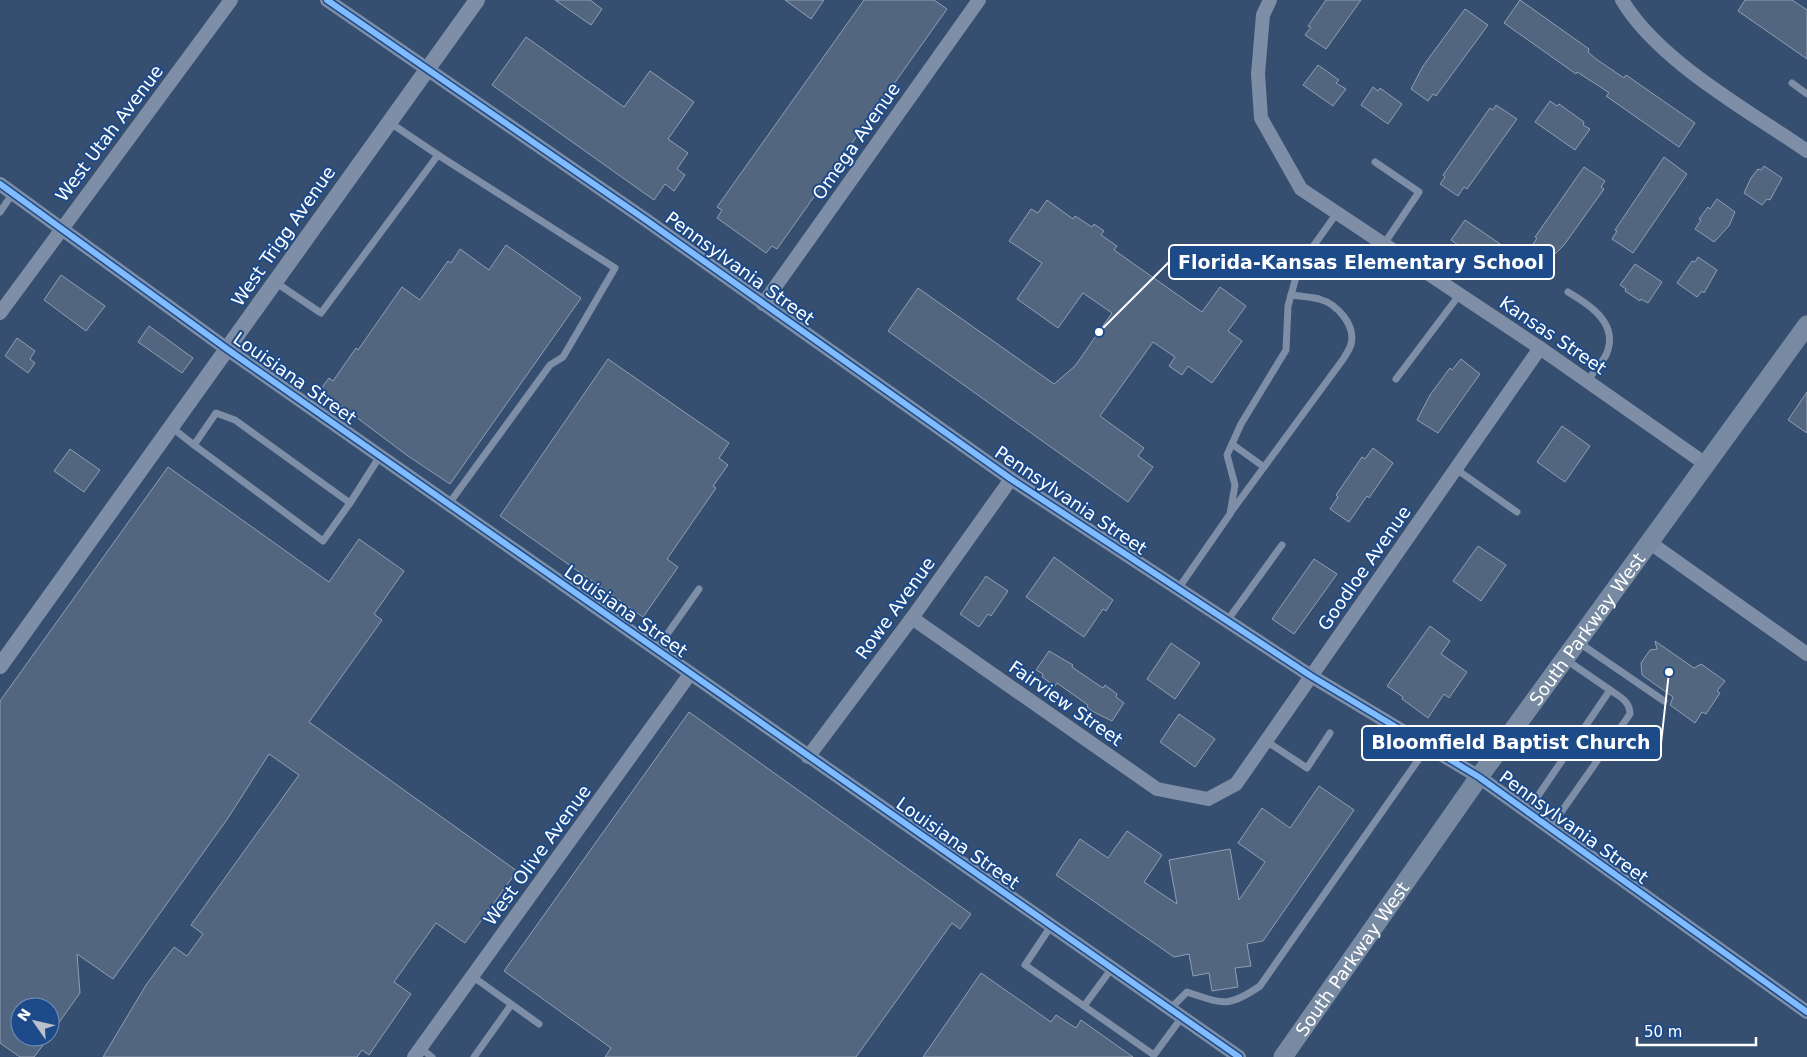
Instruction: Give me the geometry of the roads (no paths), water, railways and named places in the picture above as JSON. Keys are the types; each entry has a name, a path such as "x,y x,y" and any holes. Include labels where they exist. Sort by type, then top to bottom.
{"main road":[{"name":"South Parkway West","path":"1283,1057 1479,777 1807,325"}],"street":[{"name":"West Utah Avenue","path":"0,313 231,0"},
{"name":"Pennsylvania Street","path":"327,0 428,68 1011,479 1311,676 1479,777 1807,1012"},
{"name":"West Trigg Avenue","path":"0,666 477,0"},
{"name":"Omega Avenue","path":"763,304 979,0"},
{"name":"Kansas Street","path":"1270,0 1263,15 1258,74 1261,118 1301,189 1540,348 1707,465"},
{"path":"1622,0 1631,14 1673,59 1807,151"},
{"name":"Louisiana Street","path":"0,184 227,349 1239,1057"},
{"name":"Goodloe Avenue","path":"1208,799 1236,784 1540,348"},
{"name":"Rowe Avenue","path":"808,757 912,618 1011,479"},
{"path":"1650,542 1807,654"},
{"name":"Fairview Street","path":"912,618 1157,789 1208,799"},
{"name":"West Olive Avenue","path":"417,1053 690,674"}],"lane":[{"path":"1792,83 1807,94"},
{"path":"389,122 615,268 563,357 550,365 448,504"},
{"path":"275,282 321,314 438,155"},
{"path":"1375,162 1419,192 1384,244"},
{"path":"0,212 13,194"},
{"path":"1230,514 1235,485 1227,455 1286,350 1288,306 1299,266 1337,212"},
{"path":"1568,292 1600,313 1609,339 1604,358 1587,381"},
{"path":"1396,379 1460,294"},
{"path":"1178,589 1230,514 1344,358 1351,344 1352,331 1346,319 1335,308 1321,299 1291,295"},
{"path":"194,445 216,413 235,420 350,504"},
{"path":"171,427 323,541 350,504 380,456"},
{"path":"1232,444 1264,467"},
{"path":"1456,468 1517,512"},
{"path":"1227,621 1282,545"},
{"path":"656,650 699,589"},
{"path":"1578,641 1664,702"},
{"path":"1550,828 1630,714 1630,707 1625,700 1565,659"},
{"path":"1527,812 1610,690"},
{"path":"1266,741 1307,768 1330,733"},
{"path":"1051,926 1025,965 1154,1055 1187,992 1215,1002 1238,1001 1260,986 1428,746"},
{"path":"1084,1006 1112,968"},
{"path":"472,976 539,1024"},
{"path":"474,1057 511,1005"},
{"path":"417,1053 432,1057"}],"place":[{"name":"Florida-Kansas Elementary School","path":"1099,332"},
{"name":"Bloomfield Baptist Church","path":"1669,672"}]}
